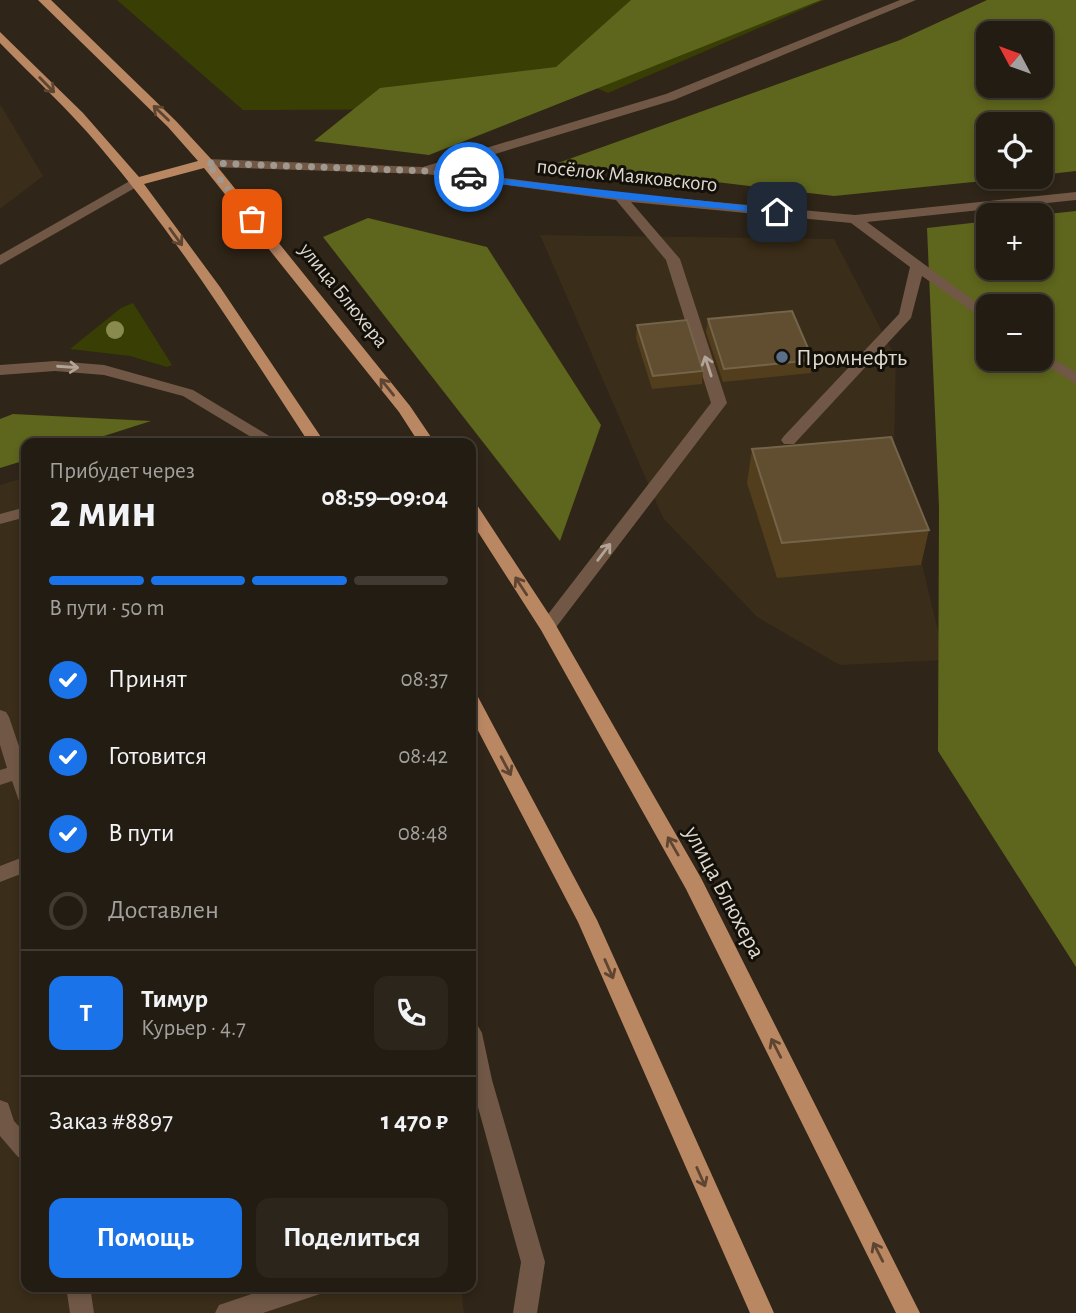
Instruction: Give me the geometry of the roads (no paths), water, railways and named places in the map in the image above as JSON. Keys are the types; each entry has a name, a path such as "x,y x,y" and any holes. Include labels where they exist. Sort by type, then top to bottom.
{"main road":[{"name":"улица Блюхера","path":"46,1 172,124 207,163 405,409 424,438"},
{"path":"0,36 103,142 135,182 205,276 314,438"},
{"path":"135,182 207,163"},
{"name":"улица Блюхера","path":"476,517 548,626 694,884 908,1313"},
{"path":"476,714 587,920 762,1313"}],"street":[{"path":"207,163 424,171 670,97 910,0"},
{"name":"посёлок Маяковского","path":"424,171 620,197 855,219 1076,196"},
{"path":"0,261 135,182"},
{"path":"548,626 719,403 673,259 620,197"},
{"path":"855,219 976,309"},
{"path":"789,440 905,315 918,264"},
{"path":"1053,364 1076,379"},
{"path":"0,370 55,366 104,370 188,393 264,438"},
{"path":"0,519 21,513"},
{"path":"0,717 15,772"},
{"path":"0,874 21,866"},
{"path":"476,1056 533,1262 525,1313"},
{"path":"2,1121 21,1144"},
{"path":"79,1292 82,1313"},
{"path":"227,1313 293,1292"}],"place":[{"name":"Промнефть","path":"782,357"}]}
